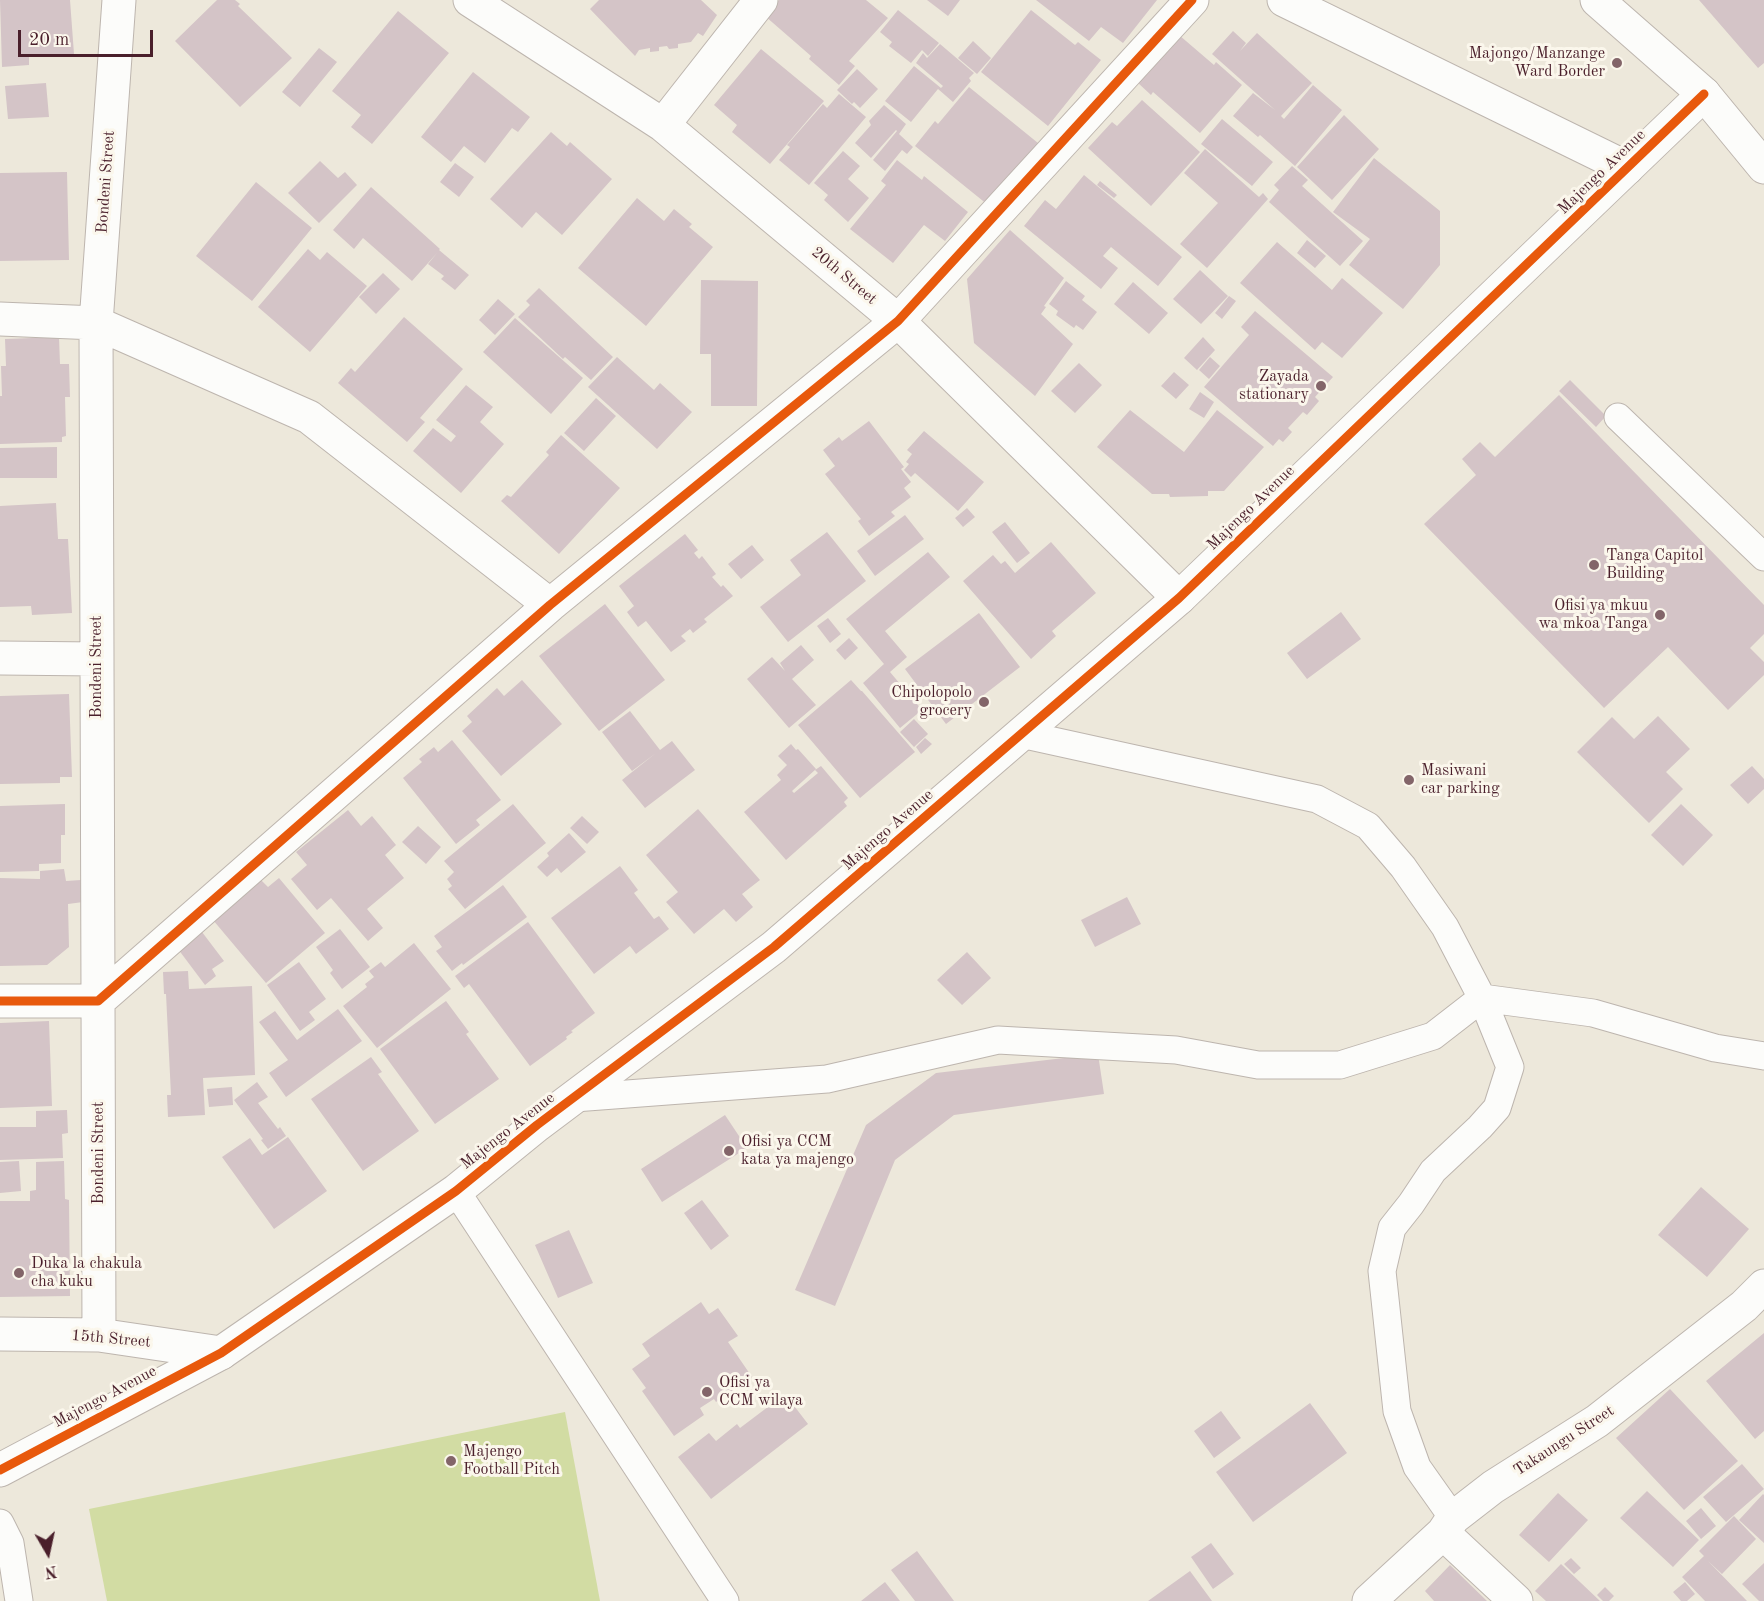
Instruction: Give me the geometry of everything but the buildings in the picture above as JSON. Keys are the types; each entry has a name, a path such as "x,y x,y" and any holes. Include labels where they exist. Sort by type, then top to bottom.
{"street":[{"name":"Bondeni Street","path":"99,1335 96,323 119,0"},
{"name":"20th Street","path":"470,0 663,125 898,321 1179,598"},
{"path":"663,125 761,0"},
{"path":"0,1001 98,1001 550,605 898,321 1192,0"},
{"path":"1284,0 1627,168"},
{"path":"1597,0 1704,94 1764,167"},
{"name":"Majengo Avenue","path":"0,1470 221,1353 456,1191 537,1125 774,947 1179,598 1704,94"},
{"path":"0,319 96,323 309,417 550,605"},
{"path":"0,658 97,659"},
{"name":"Takaungu Street","path":"1369,1601 1492,1486 1598,1421 1744,1306 1764,1286"},
{"name":"15th Street","path":"0,1335 99,1335 221,1353"},
{"path":"1448,1526 1516,1601"}],"lane":[{"path":"1618,417 1764,557"},
{"path":"1022,734 1317,799 1368,826 1403,867 1444,927 1482,998 1510,1067 1497,1108 1433,1171 1392,1228 1382,1271 1397,1411 1417,1467 1448,1526"},
{"path":"574,1098 827,1079 998,1040 1176,1050 1258,1065 1340,1065 1433,1036 1482,998 1593,1013 1715,1048 1764,1056"},
{"path":"456,1191 725,1601"},
{"path":"0,1523 10,1542 19,1601"}],"green space":[{"name":"Majengo Football Pitch","path":"565,1412 600,1601 107,1601 89,1509"}],"cycle path":[{"path":"0,1001 98,1001 550,605 898,321 1192,0"},
{"path":"0,1470 221,1353 456,1191 537,1125 774,947 1179,598 1704,94"}],"place":[{"name":"Majongo/Manzange Ward Border","path":"1617,63"},
{"name":"Zayada stationary","path":"1321,386"},
{"name":"Tanga Capitol Building","path":"1594,565"},
{"name":"Ofisi ya mkuu wa mkoa Tanga","path":"1660,615"},
{"name":"Chipolopolo grocery","path":"984,702"},
{"name":"Masiwani car parking","path":"1409,780"},
{"name":"Ofisi ya CCM kata ya majengo","path":"729,1151"},
{"name":"Duka la chakula cha kuku","path":"19,1273"},
{"name":"Ofisi ya CCM wilaya","path":"707,1392"},
{"name":"Majengo Football Pitch","path":"451,1461"}]}
